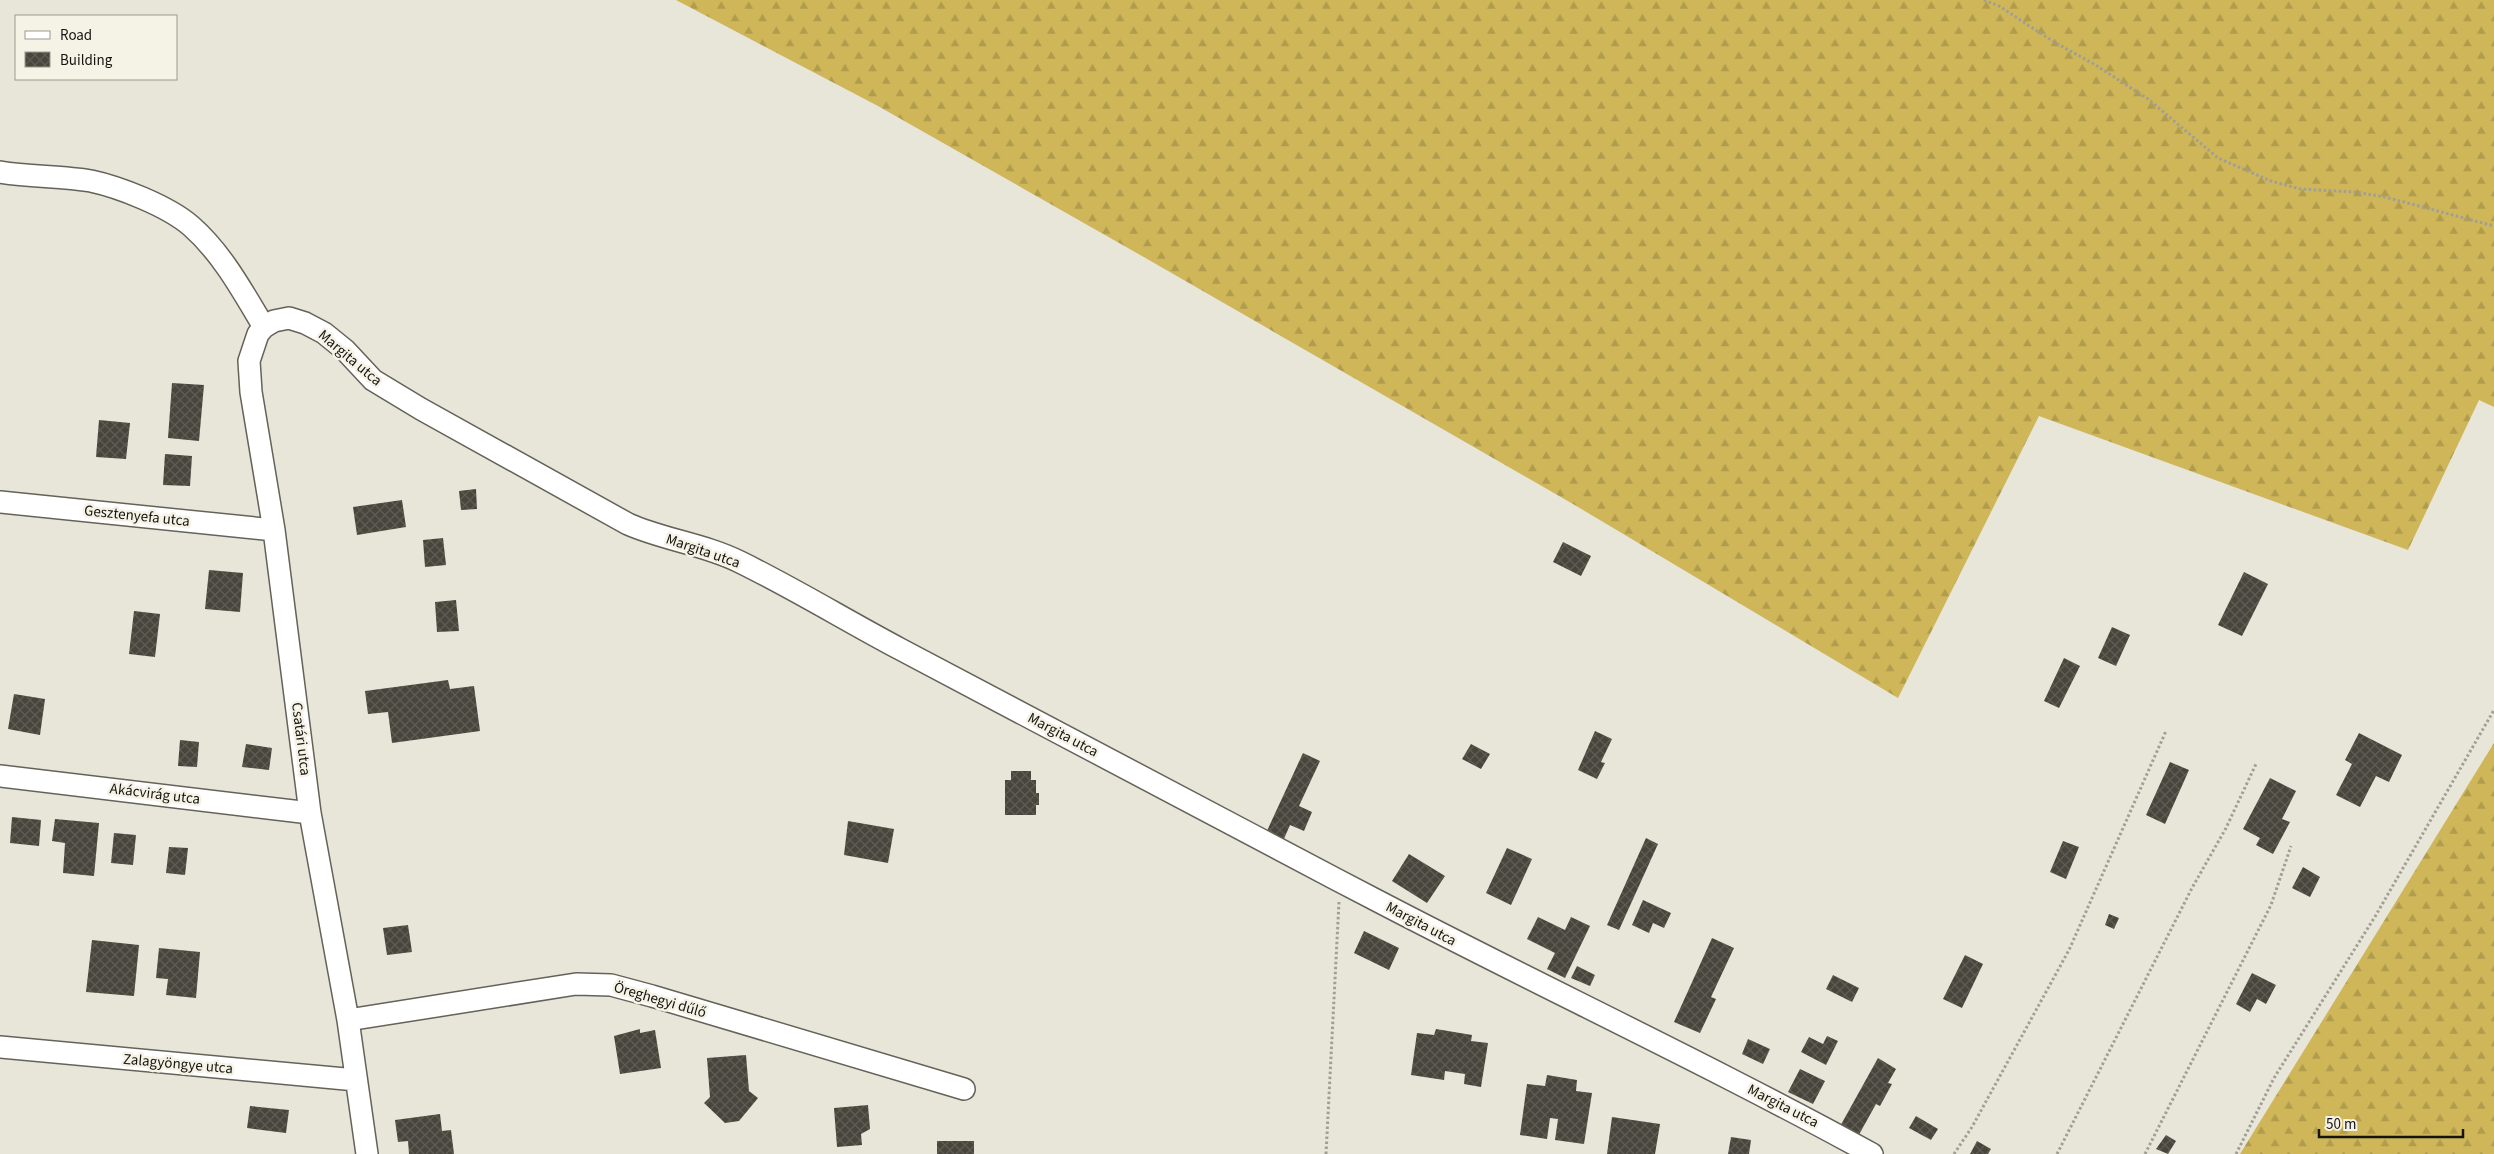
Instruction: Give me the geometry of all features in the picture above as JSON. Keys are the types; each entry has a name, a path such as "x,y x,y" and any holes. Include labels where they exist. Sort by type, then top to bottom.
{"street":[{"path":"0,172 91,182 112,187 152,203 190,225 208,244 233,276 264,327"},
{"name":"Margita utca","path":"264,327 289,318 305,323 324,333 345,350 373,380 420,409 628,524 649,533 681,540 738,561 1340,882 1794,1112 1872,1154"},
{"name":"Csatári utca","path":"264,327 258,334 249,361 251,392 274,530 310,813 348,1020 367,1154"},
{"name":"Gesztenyefa utca","path":"0,502 274,530"},
{"name":"Akácvirág utca","path":"0,776 310,813"},
{"name":"Öreghegyi dűlő","path":"348,1020 559,986 589,983 606,984 964,1089"},
{"name":"Zalagyöngye utca","path":"0,1047 356,1080"}],"path":[{"path":"1984,0 1999,6 2148,99 2218,158 2227,162 2272,181 2300,189 2375,195 2494,226"},
{"path":"2236,1154 2274,1078 2376,915 2494,710"},
{"path":"1954,1154 1972,1127 2069,950 2166,731"},
{"path":"2057,1154 2192,888 2226,828 2256,764"},
{"path":"2145,1154 2271,905 2291,846"},
{"path":"1326,1154 1340,882"}],"green space":[{"path":"676,0 2494,0 2494,407 2479,400 2408,550 2039,416 1898,698 1573,504 1142,256 878,106"},
{"path":"2494,743 2494,1154 2240,1154"}],"building":[{"path":"172,383 204,385 199,441 168,438"},
{"path":"99,420 130,423 126,459 96,457"},
{"path":"165,454 192,456 190,486 163,485"},
{"path":"476,489 477,509 461,510 459,491"},
{"path":"402,500 406,527 357,535 353,507"},
{"path":"443,538 446,565 425,567 423,540"},
{"path":"1563,542 1591,556 1581,576 1553,562"},
{"path":"209,570 243,573 240,612 205,609"},
{"path":"2244,572 2268,584 2242,636 2218,625"},
{"path":"456,600 459,631 437,632 435,602"},
{"path":"134,611 160,614 155,657 129,654"},
{"path":"2112,627 2130,635 2116,666 2098,658"},
{"path":"2064,658 2080,666 2059,708 2044,701"},
{"path":"448,680 450,689 474,686 480,731 392,743 388,712 368,714 365,691"},
{"path":"14,694 45,699 40,735 8,729"},
{"path":"1595,731 1612,739 1601,762 1605,763 1597,779 1578,770"},
{"path":"2359,733 2402,755 2389,782 2376,776 2360,807 2336,795 2352,764 2345,760"},
{"path":"180,740 199,742 197,767 178,766"},
{"path":"246,744 272,748 269,770 242,767"},
{"path":"1471,744 1490,754 1481,769 1462,759"},
{"path":"1303,753 1320,761 1299,806 1312,812 1304,831 1290,825 1283,841 1266,833"},
{"path":"2170,762 2189,770 2165,824 2146,815"},
{"path":"1011,771 1031,771 1031,780 1036,780 1036,793 1039,793 1039,805 1036,805 1036,815 1005,815 1005,780 1011,780"},
{"path":"2270,778 2296,791 2282,819 2290,822 2273,854 2256,845 2260,838 2243,829"},
{"path":"12,817 41,820 39,846 10,843"},
{"path":"55,819 99,823 94,876 63,873 65,843 52,841"},
{"path":"848,821 894,829 888,863 844,855"},
{"path":"114,833 136,835 133,865 111,863"},
{"path":"1646,838 1658,844 1619,930 1607,925"},
{"path":"2063,841 2079,847 2066,879 2050,872"},
{"path":"169,847 188,848 185,875 166,873"},
{"path":"1507,848 1532,859 1511,905 1486,893"},
{"path":"1409,854 1445,876 1427,903 1392,881"},
{"path":"2303,867 2320,877 2310,897 2292,888"},
{"path":"1643,900 1671,913 1664,928 1653,923 1649,933 1632,925"},
{"path":"2109,914 2119,918 2114,929 2105,925"},
{"path":"1538,917 1565,930 1571,917 1590,926 1565,978 1547,969 1555,953 1527,939"},
{"path":"408,925 412,952 387,955 383,928"},
{"path":"1364,931 1399,948 1389,970 1354,953"},
{"path":"1712,938 1734,948 1711,997 1716,999 1700,1033 1674,1022"},
{"path":"92,940 139,945 134,996 86,992"},
{"path":"159,948 200,952 196,998 166,995 168,979 156,978"},
{"path":"1965,955 1983,964 1962,1008 1943,999"},
{"path":"1577,966 1595,975 1590,986 1571,978"},
{"path":"2252,973 2276,985 2266,1004 2257,999 2250,1012 2236,1004"},
{"path":"1833,975 1859,988 1852,1002 1826,989"},
{"path":"640,1029 640,1033 655,1030 661,1068 620,1074 614,1036"},
{"path":"1436,1029 1472,1035 1471,1041 1488,1043 1481,1087 1464,1084 1465,1074 1445,1071 1444,1080 1411,1075 1417,1033 1434,1035"},
{"path":"1827,1036 1838,1041 1826,1065 1801,1052 1809,1037 1823,1044"},
{"path":"1748,1039 1770,1049 1763,1064 1742,1054"},
{"path":"746,1055 749,1091 758,1098 739,1121 725,1123 704,1103 710,1097 707,1058"},
{"path":"1878,1058 1896,1069 1888,1083 1892,1084 1880,1106 1876,1104 1856,1140 1838,1130"},
{"path":"1800,1069 1825,1081 1813,1104 1788,1092"},
{"path":"1547,1075 1577,1080 1576,1091 1592,1093 1584,1144 1555,1140 1558,1119 1550,1118 1547,1139 1520,1135 1527,1084 1545,1086"},
{"path":"868,1105 870,1129 861,1134 862,1145 837,1147 834,1108"},
{"path":"250,1106 289,1110 286,1133 247,1128"},
{"path":"440,1114 442,1131 451,1130 454,1154 409,1154 408,1141 398,1142 395,1120"},
{"path":"1916,1116 1938,1129 1931,1140 1909,1128"},
{"path":"1612,1117 1660,1124 1655,1154 1607,1154"},
{"path":"2166,1135 2176,1141 2168,1154 2156,1149"},
{"path":"1731,1137 1751,1140 1749,1154 1728,1154"},
{"path":"937,1141 974,1141 974,1154 937,1154"},
{"path":"1977,1141 1991,1149 1988,1154 1970,1154"}]}
